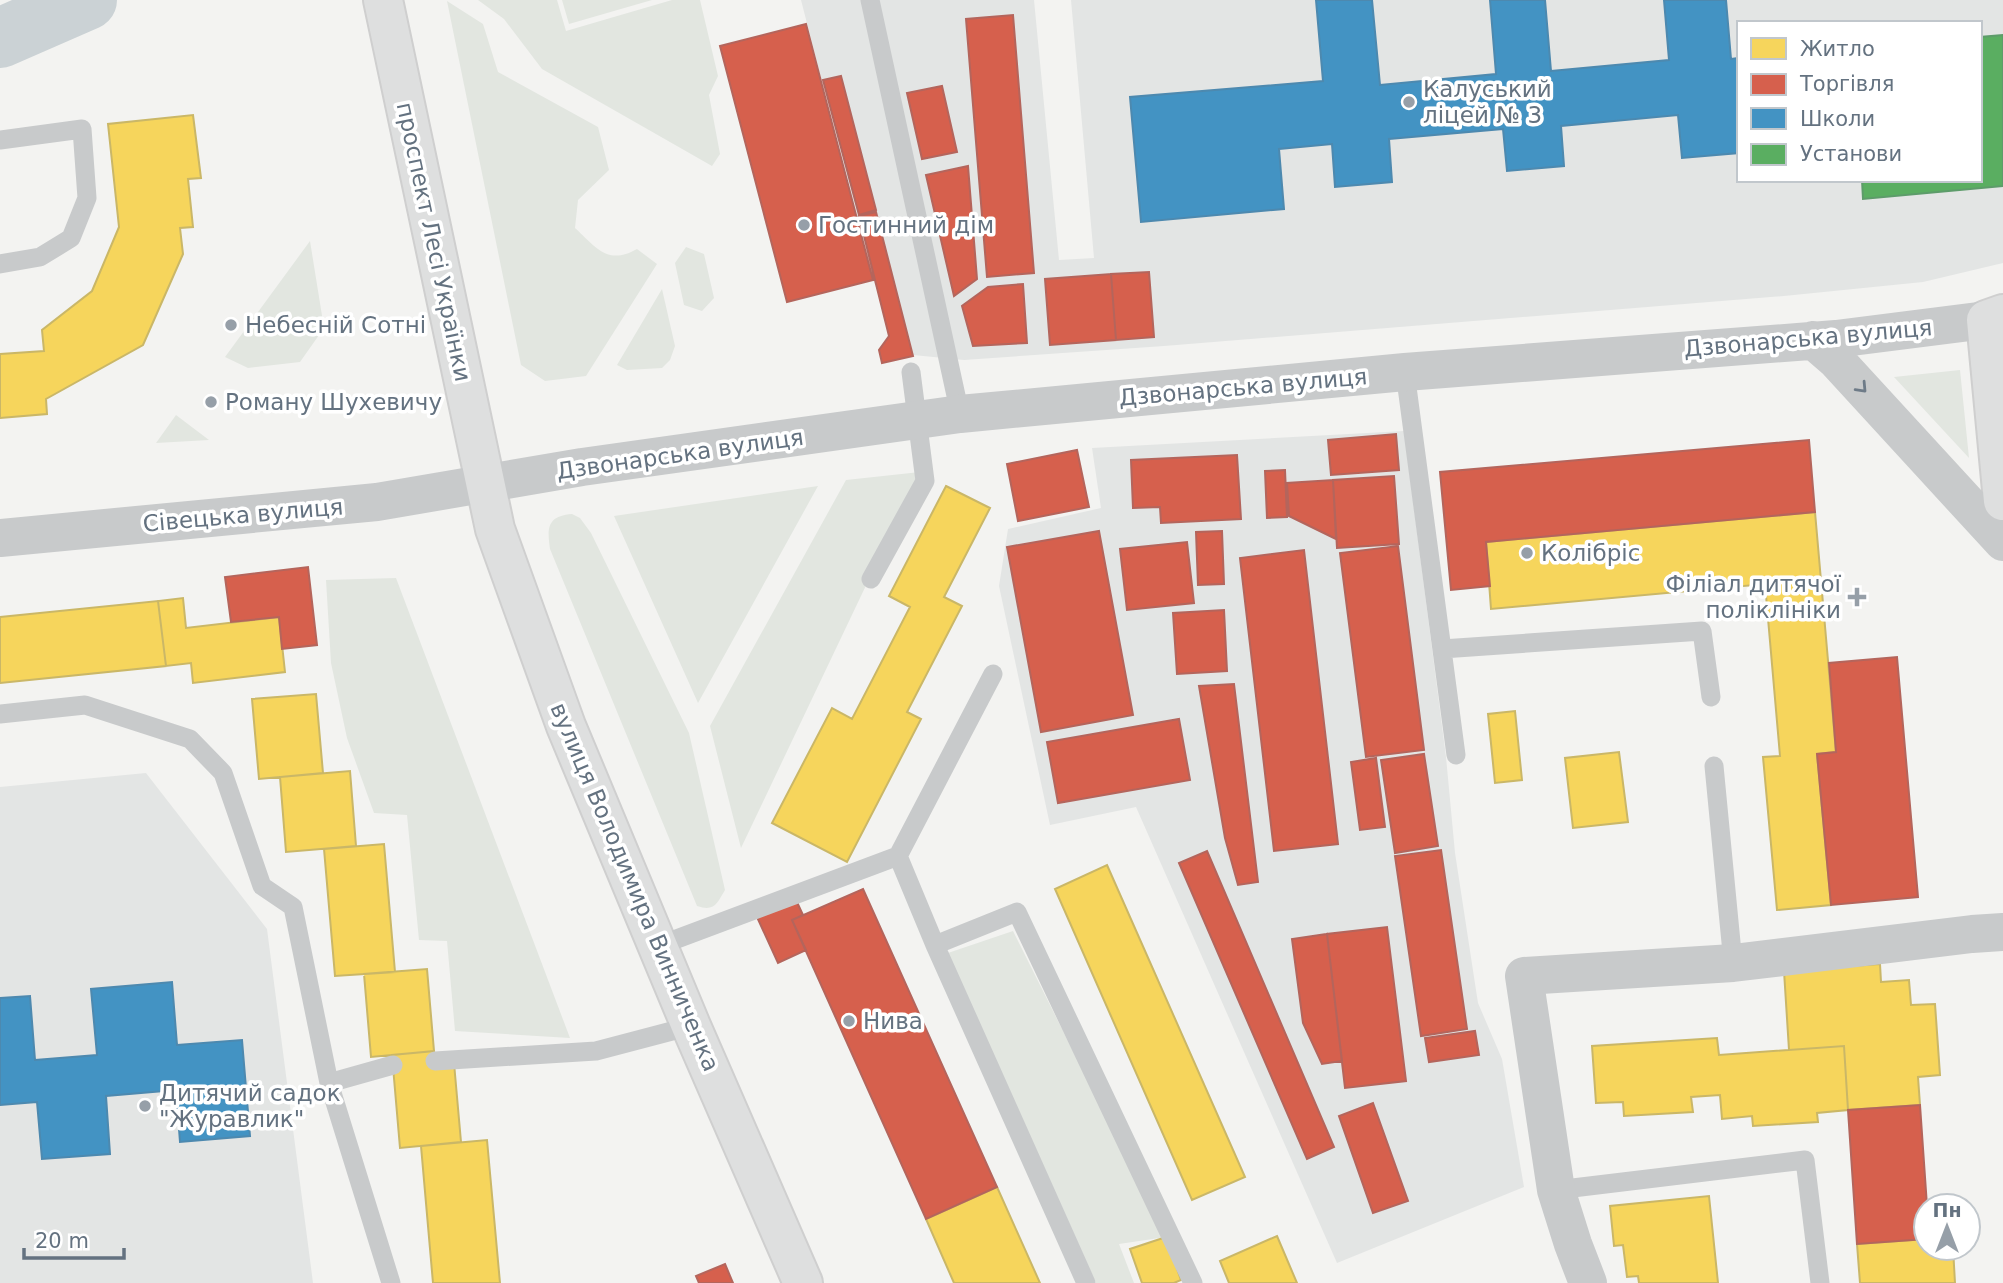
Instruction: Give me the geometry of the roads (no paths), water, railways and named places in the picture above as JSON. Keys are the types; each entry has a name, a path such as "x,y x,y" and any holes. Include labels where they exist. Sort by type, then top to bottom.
{"main road":[{"name":"проспект Лесі Українки","path":"383,0 485,484"},
{"path":"1994,317 2003,501"},
{"name":"вулиця Володимира Винниченка","path":"485,484 495,529 566,726 691,1026 803,1283"}],"street":[{"name":"Дзвонарська вулиця","path":"485,484 582,467 960,414 1405,372 1836,339 1994,317"},
{"path":"1813,340 1835,359 2003,542"},
{"name":"Сівецька вулиця","path":"0,538 377,502 485,484"},
{"path":"1588,1283 1556,1189 1524,976 1733,963 2003,932"}],"lane":[{"path":"870,0 960,414"},
{"path":"0,140 82,129 87,198 71,238 40,257 0,264"},
{"path":"871,579 925,481 911,372"},
{"path":"1405,372 1456,755"},
{"path":"1441,649 1702,631 1711,696"},
{"path":"659,946 898,856 993,674"},
{"path":"0,714 85,705 190,739 223,774 262,886 293,907 329,1083 391,1283"},
{"path":"1714,766 1733,963"},
{"path":"898,856 1086,1283"},
{"path":"935,945 1017,912 1193,1283"},
{"path":"435,1061 596,1051 691,1026"},
{"path":"329,1083 393,1065"},
{"path":"1556,1189 1805,1160 1820,1283"}],"waterway":[{"path":"0,38 87,0"}],"place":[{"name":"Калуський ліцей № 3","path":"1409,102"},
{"name":"Гостинний дім","path":"804,225"},
{"name":"Небесній Сотні","path":"231,325"},
{"name":"Роману Шухевичу","path":"211,402"},
{"name":"Колібріс","path":"1527,553"},
{"name":"Філіал дитячої поліклініки","path":"1857,597"},
{"name":"Нива","path":"849,1021"},
{"name":"Дитячий садок \"Журавлик\"","path":"145,1106"}]}
